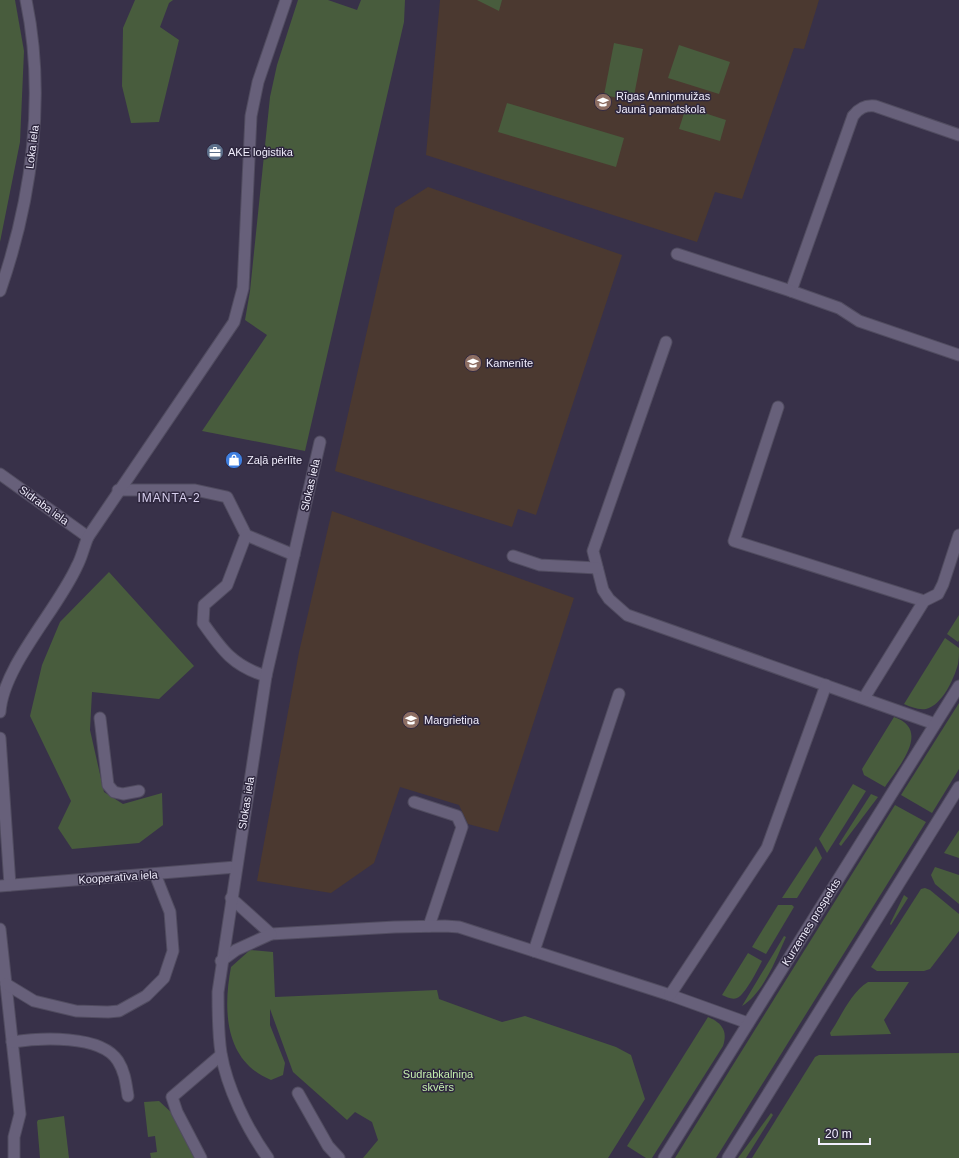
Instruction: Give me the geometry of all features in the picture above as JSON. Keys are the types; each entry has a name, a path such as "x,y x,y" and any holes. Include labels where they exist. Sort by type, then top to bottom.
{"street":[{"name":"Loka iela","path":"0,292 25,196 36,117 36,73 33,36 26,0"},
{"path":"0,712 0,704 13,671 77,566 88,537 118,490 234,322 243,288 250,116 258,82 286,0"},
{"path":"791,291 853,116 858,109 866,105 875,106 959,134"},
{"path":"676,254 791,291 838,308 859,321 959,355"},
{"path":"666,342 593,551 604,590 609,599 627,615 935,724"},
{"path":"778,407 734,541 924,601"},
{"name":"Slokas iela","path":"268,1158 255,1139 236,1101 221,1055 218,1033 218,992 221,962 266,676 320,442"},
{"name":"Sidraba iela","path":"0,474 88,537"},
{"path":"118,490 195,490 227,498 246,535 294,555"},
{"path":"246,535 227,585 204,605 203,623 226,654 250,671 266,676"},
{"path":"864,698 924,601 938,594 943,584 959,535"},
{"path":"513,556 540,565 597,568"},
{"path":"670,995 767,848 826,685"},
{"name":"Kurzemes prospekts","path":"664,1158 959,686"},
{"path":"534,951 619,694"},
{"path":"100,718 108,785 114,792 123,794 140,791"},
{"path":"0,738 5,885"},
{"path":"728,1158 959,787"},
{"path":"414,802 457,816 462,827 429,926"},
{"name":"Kooperatīva iela","path":"5,885 236,867"},
{"path":"6,984 34,1001 76,1011 119,1011 146,996 164,978 173,952 170,912 154,874"},
{"path":"231,898 272,934"},
{"path":"221,962 236,950 272,934 429,926 459,927 670,995 748,1023"},
{"path":"0,929 20,1114 14,1137 14,1158"},
{"path":"12,1042 34,1039 85,1041 104,1050 118,1060 126,1077 128,1096"},
{"path":"201,1158 177,1112 172,1097 221,1055"},
{"path":"298,1093 328,1146 340,1158"}],"shaded area":[{"name":"Rīgas Anniņmuižas Jaunā pamatskola","path":"440,0 819,0 804,49 794,48 742,199 715,192 697,242 426,155"},
{"name":"Kamenīte","path":"428,187 622,255 536,515 518,509 512,527 335,471 395,208"},
{"name":"Margrietiņa","path":"332,511 574,598 498,832 468,824 459,805 400,787 374,863 331,893 257,881 299,652"}],"green space":[{"path":"0,0 15,0 24,51 20,142 0,242"},
{"path":"135,0 173,0 169,3 160,27 179,40 159,122 131,123 122,86 123,28"},
{"path":"298,0 328,0 357,10 361,0 405,0 404,22 305,451 202,431 267,335 245,320 250,291 270,97 277,65"},
{"path":"477,0 502,0 499,11"},
{"path":"614,43 643,49 633,101 604,95"},
{"path":"679,45 730,62 719,94 668,78"},
{"path":"507,103 624,138 616,167 498,132"},
{"path":"686,107 726,120 720,141 679,129"},
{"path":"109,572 194,666 159,699 92,692 90,730 104,792 123,804 162,793 163,825 139,843 72,849 58,828 71,801 30,716 42,665 60,622"},
{"path":"959,615 959,640 958,642 947,634"},
{"path":"945,638 959,648 958,664 954,677 946,691 932,707 926,709 917,709 904,704"},
{"path":"959,703 959,769 932,813 901,795"},
{"path":"894,717 905,723 910,731 911,740 909,749 904,759 885,787 864,775 862,769"},
{"path":"853,784 866,791 827,853 819,839"},
{"path":"871,794 878,797 841,846 839,844"},
{"path":"895,805 926,822 716,1158 675,1158"},
{"path":"959,830 959,858 944,853"},
{"path":"816,846 822,858 797,898 782,898"},
{"path":"935,867 959,875 959,904 935,884 931,875"},
{"path":"925,888 930,890 959,914 959,931 930,969 924,971 877,971 871,967 921,889"},
{"path":"904,895 908,898 891,925 890,924"},
{"path":"778,905 792,905 794,907 766,954 752,947"},
{"path":"784,936 786,937 763,985 750,1000 742,1006"},
{"name":"Sudrabkalniņa skvērs","path":"250,950 273,952 275,997 437,990 439,999 502,1022 525,1016 616,1047 631,1055 645,1099 608,1158 363,1158 378,1140 372,1122 355,1112 347,1120 293,1072 270,1009 270,1025 285,1063 283,1075 271,1080 255,1071 244,1060 236,1047 230,1032 228,1016 228,983 231,967"},
{"path":"748,953 762,961 751,981 744,992 735,999 722,995"},
{"path":"868,982 909,982 884,1020 891,1034 831,1036 830,1033 851,998"},
{"path":"708,1017 717,1022 723,1028 725,1036 723,1046 652,1158 646,1158 627,1146"},
{"path":"959,1053 959,1158 752,1158 815,1057 819,1055"},
{"path":"159,1101 173,1114 197,1158 151,1158 150,1153 157,1152 155,1136 148,1137 144,1102"},
{"path":"771,1113 773,1115 746,1158 738,1158"},
{"path":"64,1116 69,1158 40,1158 38,1120"}],"place":[{"name":"Rīgas Anniņmuižas Jaunā pamatskola","path":"603,102"},
{"name":"AKE loģistika","path":"215,152"},
{"name":"Kamenīte","path":"473,363"},
{"name":"Zaļā pērlīte","path":"234,460"},
{"name":"Margrietiņa","path":"411,720"}],"district":[{"name":"IMANTA-2","path":"169,498"}]}
